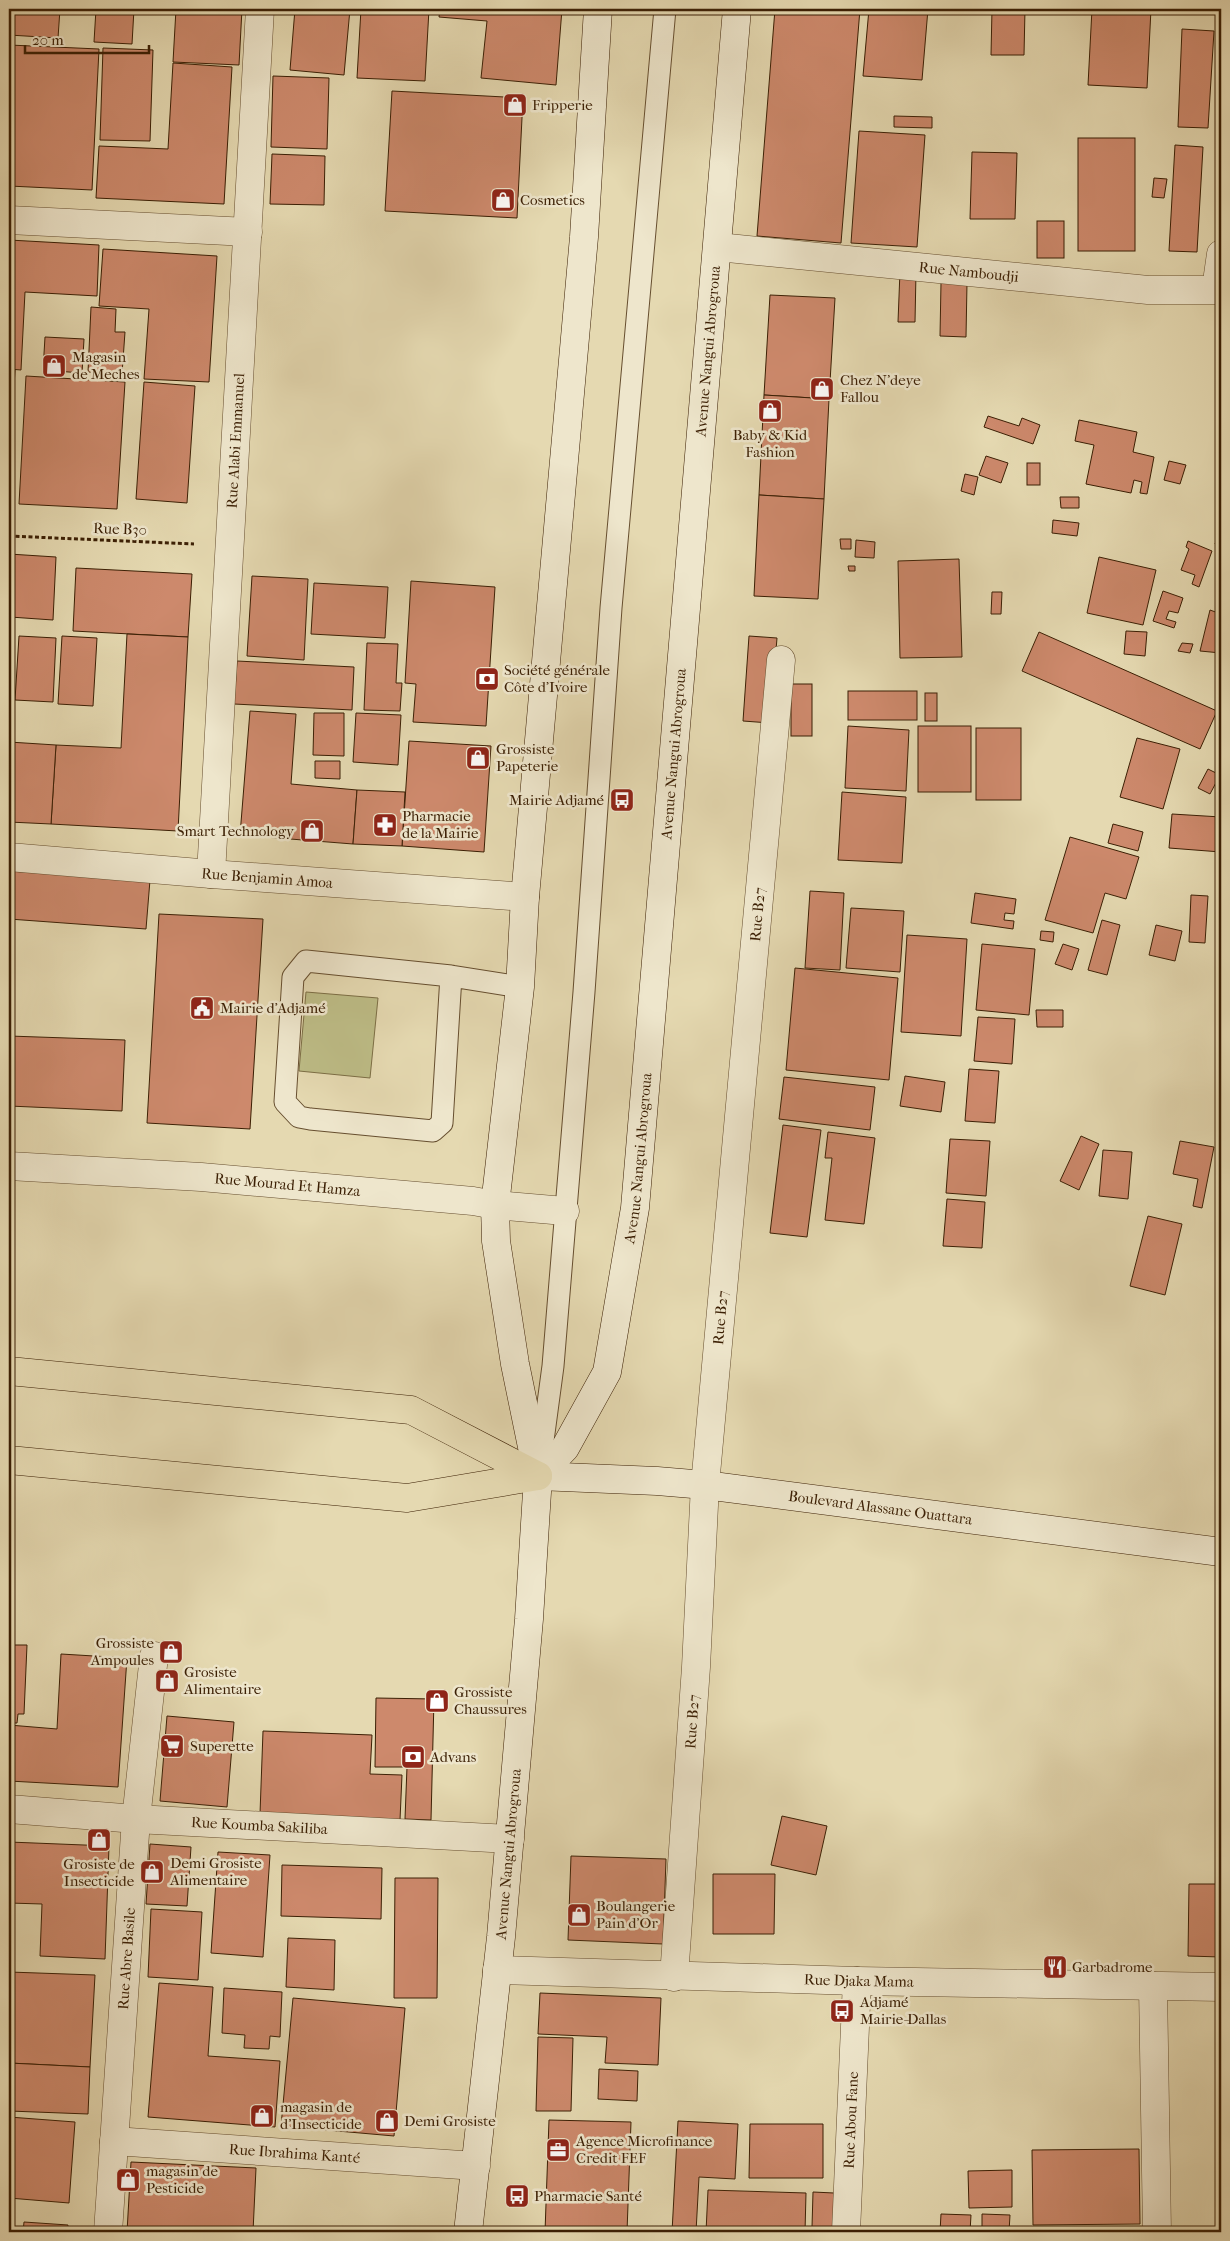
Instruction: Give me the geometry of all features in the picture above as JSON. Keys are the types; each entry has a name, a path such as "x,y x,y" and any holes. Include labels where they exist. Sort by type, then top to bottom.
{"highway":[{"path":"9,1371 411,1410 538,1476"},
{"path":"9,1460 407,1498 538,1476"}],"street":[{"name":"Rue Alabi Emmanuel","path":"211,874 260,9"},
{"name":"Avenue Nangui Abrogroua","path":"468,2232 498,1970 528,1627 538,1476 514,1364 496,1242 495,1205 520,987 525,897 584,237 598,9"},
{"name":"Avenue Nangui Abrogroua","path":"538,1476 565,1448 607,1372 635,1208 737,9"},
{"path":"9,220 248,232"},
{"name":"Rue Namboudji","path":"718,247 1148,290 1219,289"},
{"path":"1219,289 1221,254"},
{"name":"Rue B27","path":"674,1977 696,1667 705,1485 781,660"},
{"name":"Rue Benjamin Amoa","path":"9,857 525,897"},
{"name":"Rue Mourad Et Hamza","path":"9,1166 201,1177 565,1211"},
{"name":"Boulevard Alassane Ouattara","path":"538,1476 705,1485 1221,1552"},
{"name":"Rue Abre Basile","path":"108,2232 136,1819 154,1656"},
{"name":"Rue Koumba Sakiliba","path":"9,1809 136,1819 510,1839"},
{"name":"Rue Djaka Mama","path":"498,1970 674,1977 856,1995 1153,1986 1221,1987"},
{"path":"1153,1986 1157,2232"},
{"name":"Rue Abou Fane","path":"846,2232 856,1995"},
{"name":"Rue Ibrahima Kanté","path":"114,2142 476,2166"}],"lane":[{"name":"Avenue Nangui Abrogroua","path":"538,1476 553,1366 584,992 611,608 666,9"},
{"path":"451,976 442,1123 433,1131 310,1120 299,1117 285,1102 293,977 306,961 451,976 520,987"}],"path":[{"name":"Rue B30","path":"9,536 230,545"}],"shaded area":[{"path":"306,992 378,998 370,1078 299,1071"}],"building":[{"path":"9,9 60,9 58,38 9,35"},
{"path":"96,9 134,9 132,44 94,42"},
{"path":"176,9 242,9 239,65 173,62"},
{"path":"295,9 350,9 344,75 290,70"},
{"path":"361,9 429,9 425,81 357,78"},
{"path":"440,9 562,9 556,85 481,78 487,21 439,17"},
{"path":"775,9 860,9 841,243 757,236"},
{"path":"869,9 928,9 922,80 863,76"},
{"path":"992,9 1025,9 1024,55 991,55"},
{"path":"1092,9 1151,9 1147,88 1088,85"},
{"path":"1180,9 1214,9 1213,14 1180,11"},
{"path":"1182,29 1214,31 1208,128 1178,127"},
{"path":"9,45 99,49 92,190 9,186"},
{"path":"103,48 153,50 150,141 100,140"},
{"path":"173,63 232,67 224,204 96,198 99,146 168,149"},
{"path":"273,76 329,78 327,149 271,147"},
{"path":"392,91 523,98 517,218 385,211"},
{"path":"894,116 932,117 932,128 894,127"},
{"path":"859,131 925,135 917,247 851,243"},
{"path":"1078,138 1135,138 1135,251 1078,251"},
{"path":"1175,145 1203,147 1197,252 1169,251"},
{"path":"972,152 1017,153 1015,219 970,219"},
{"path":"272,154 325,156 324,205 270,204"},
{"path":"1154,178 1167,179 1164,198 1152,197"},
{"path":"1037,221 1064,221 1064,258 1037,258"},
{"path":"9,240 99,245 97,296 25,292 21,370 9,369"},
{"path":"103,249 217,256 209,382 144,379 149,309 99,306"},
{"path":"900,271 916,272 915,322 898,322"},
{"path":"941,283 967,283 966,337 940,336"},
{"path":"770,295 835,298 829,399 764,395"},
{"path":"91,307 116,309 115,332 125,332 122,374 88,372"},
{"path":"45,337 84,339 82,373 43,370"},
{"path":"9,370 15,370 9,467"},
{"path":"26,376 125,382 117,509 19,504"},
{"path":"144,382 195,386 187,503 136,499"},
{"path":"764,395 829,399 824,499 759,495"},
{"path":"988,416 1019,426 1022,418 1040,425 1033,444 984,427"},
{"path":"1079,420 1137,432 1133,452 1154,457 1147,494 1140,493 1142,482 1134,480 1131,493 1086,484 1094,445 1075,441"},
{"path":"986,456 1008,463 1001,483 979,475"},
{"path":"1169,461 1186,465 1180,484 1164,480"},
{"path":"1027,463 1040,463 1040,485 1027,485"},
{"path":"965,474 978,477 974,495 961,491"},
{"path":"759,495 824,499 818,599 754,596"},
{"path":"1060,497 1079,497 1079,508 1061,508"},
{"path":"1053,520 1079,523 1077,536 1052,533"},
{"path":"1221,530 1221,548 1215,544"},
{"path":"840,539 851,539 851,549 841,549"},
{"path":"856,540 875,542 874,558 855,557"},
{"path":"1188,541 1212,551 1199,587 1192,584 1195,575 1181,570 1189,549 1186,547"},
{"path":"9,554 56,557 53,620 10,617 9,638"},
{"path":"1099,557 1156,570 1143,625 1087,613"},
{"path":"959,559 962,657 900,658 898,561"},
{"path":"848,566 855,566 855,571 849,571"},
{"path":"76,568 192,574 188,637 73,631"},
{"path":"252,576 308,579 304,660 247,656"},
{"path":"411,581 495,587 486,726 413,722 416,684 405,683"},
{"path":"314,583 388,587 385,638 311,634"},
{"path":"1163,591 1183,598 1178,613 1169,611 1166,619 1176,622 1174,628 1153,621"},
{"path":"992,592 1002,592 1001,614 991,614"},
{"path":"1210,610 1221,614 1221,653 1200,651"},
{"path":"1126,631 1147,632 1145,656 1124,654"},
{"path":"1039,632 1217,711 1200,749 1022,671"},
{"path":"127,634 188,637 178,831 51,824 56,745 121,748"},
{"path":"19,636 56,638 53,702 15,700"},
{"path":"62,636 97,638 93,706 58,704"},
{"path":"749,636 777,638 770,723 743,721"},
{"path":"367,643 398,644 396,683 402,683 400,711 364,710"},
{"path":"1182,643 1193,644 1190,653 1178,651"},
{"path":"237,661 354,667 352,710 234,704"},
{"path":"791,684 812,684 812,736 791,736"},
{"path":"848,691 917,691 917,720 848,720"},
{"path":"925,693 937,693 937,721 925,721"},
{"path":"250,711 296,714 291,784 357,790 353,844 240,835"},
{"path":"314,713 344,713 344,756 313,755"},
{"path":"356,713 401,715 398,765 353,762"},
{"path":"848,726 909,730 906,791 845,788"},
{"path":"918,726 971,726 971,792 918,792"},
{"path":"976,728 1021,728 1021,800 976,800"},
{"path":"1137,738 1180,749 1163,809 1120,797"},
{"path":"409,741 491,746 484,852 402,846"},
{"path":"9,742 56,745 51,824 9,822"},
{"path":"315,761 340,761 340,779 315,778"},
{"path":"1208,769 1220,775 1210,794 1198,788"},
{"path":"357,790 405,792 402,846 353,844"},
{"path":"842,792 906,797 902,863 838,860"},
{"path":"1172,814 1221,817 1221,852 1169,848"},
{"path":"1113,824 1143,832 1138,851 1108,843"},
{"path":"1070,837 1139,857 1126,899 1105,893 1093,933 1045,920"},
{"path":"9,871 150,880 146,929 9,919"},
{"path":"810,891 844,893 840,970 805,968"},
{"path":"975,893 1016,899 1014,914 1005,913 1004,920 1014,921 1013,929 971,923"},
{"path":"1191,895 1208,896 1205,943 1189,942"},
{"path":"1219,900 1221,900 1221,938 1217,938"},
{"path":"851,908 904,911 900,972 846,968"},
{"path":"159,914 263,919 250,1129 147,1123"},
{"path":"1102,920 1120,925 1107,975 1088,970"},
{"path":"1156,925 1182,931 1175,961 1149,955"},
{"path":"1041,931 1054,932 1053,942 1040,940"},
{"path":"907,935 967,939 961,1036 901,1032"},
{"path":"982,944 1035,949 1029,1015 976,1010"},
{"path":"1063,944 1079,949 1072,970 1055,964"},
{"path":"795,968 898,978 889,1080 786,1070"},
{"path":"1036,1010 1063,1010 1063,1027 1037,1027"},
{"path":"978,1017 1015,1019 1012,1064 974,1061"},
{"path":"9,1036 125,1040 122,1111 9,1106"},
{"path":"969,1069 999,1071 995,1123 965,1121"},
{"path":"905,1076 945,1082 941,1112 900,1106"},
{"path":"784,1077 875,1087 870,1130 779,1119"},
{"path":"783,1125 821,1130 807,1237 770,1233"},
{"path":"828,1132 875,1138 864,1224 825,1220 832,1158 825,1158"},
{"path":"1081,1136 1099,1144 1079,1190 1060,1181"},
{"path":"950,1139 990,1141 986,1196 946,1193"},
{"path":"1180,1141 1214,1147 1202,1208 1193,1206 1198,1179 1173,1174"},
{"path":"1103,1150 1132,1152 1128,1199 1099,1196"},
{"path":"947,1199 985,1202 982,1248 943,1246"},
{"path":"1148,1216 1182,1224 1165,1295 1130,1286"},
{"path":"9,1645 27,1645 24,1714 18,1714 17,1723 9,1723"},
{"path":"61,1654 127,1658 118,1787 9,1781 9,1725 57,1729"},
{"path":"376,1698 434,1699 431,1820 405,1819 407,1767 375,1767"},
{"path":"167,1716 234,1722 227,1807 160,1801"},
{"path":"263,1731 372,1735 370,1774 402,1775 400,1820 260,1814"},
{"path":"782,1816 827,1826 816,1875 771,1865"},
{"path":"9,1842 109,1846 105,1959 40,1956 42,1904 9,1903"},
{"path":"150,1844 191,1847 187,1906 146,1904"},
{"path":"218,1852 270,1855 263,1957 211,1953"},
{"path":"571,1856 666,1859 663,1944 568,1940"},
{"path":"282,1865 382,1868 381,1919 281,1916"},
{"path":"713,1874 775,1874 774,1934 713,1934"},
{"path":"395,1878 438,1878 437,1998 394,1998"},
{"path":"1189,1884 1221,1884 1221,1957 1188,1956"},
{"path":"151,1909 202,1912 198,1980 148,1977"},
{"path":"288,1938 335,1940 334,1990 286,1987"},
{"path":"9,1972 95,1975 90,2067 9,2063"},
{"path":"159,1983 213,1987 208,2056 280,2061 275,2127 148,2117"},
{"path":"224,1988 282,1992 280,2037 270,2036 269,2049 244,2048 245,2035 222,2033"},
{"path":"540,1993 661,1998 658,2065 605,2063 607,2037 538,2034"},
{"path":"293,1998 405,2008 394,2136 281,2126"},
{"path":"538,2037 573,2038 571,2111 536,2111"},
{"path":"9,2063 90,2067 88,2114 9,2111"},
{"path":"599,2069 638,2071 637,2101 598,2099"},
{"path":"9,2117 75,2122 69,2203 9,2198"},
{"path":"549,2120 631,2122 627,2232 545,2232"},
{"path":"678,2121 738,2124 735,2179 699,2177 696,2232 672,2232"},
{"path":"750,2124 823,2124 823,2178 749,2178"},
{"path":"1139,2149 1140,2224 1033,2225 1032,2150"},
{"path":"131,2162 256,2168 253,2232 127,2232"},
{"path":"1012,2170 1012,2207 969,2208 968,2171"},
{"path":"708,2190 806,2193 805,2232 706,2232"},
{"path":"813,2192 834,2193 833,2227 812,2227"},
{"path":"941,2214 971,2215 970,2232 940,2232"},
{"path":"982,2214 1010,2215 1009,2232 982,2232"},
{"path":"24,2222 68,2225 67,2232 23,2232"}],"place":[{"name":"Fripperie","path":"515,105"},
{"name":"Cosmetics","path":"503,200"},
{"name":"Magasin de Meches","path":"54,366"},
{"name":"Chez N'deye Fallou","path":"822,389"},
{"name":"Baby & Kid Fashion","path":"770,411"},
{"name":"Société générale Côte d'Ivoire","path":"487,679"},
{"name":"Grossiste Papeterie","path":"478,758"},
{"name":"Mairie Adjamé","path":"622,800"},
{"name":"Pharmacie de la Mairie","path":"385,825"},
{"name":"Smart Technology","path":"312,831"},
{"name":"Mairie d'Adjamé","path":"202,1008"},
{"name":"Grossiste Ampoules","path":"171,1652"},
{"name":"Grosiste Alimentaire","path":"167,1681"},
{"name":"Grossiste Chaussures","path":"437,1701"},
{"name":"Superette","path":"172,1746"},
{"name":"Advans","path":"413,1757"},
{"name":"Grosiste de Insecticide","path":"99,1840"},
{"name":"Demi Grosiste Alimentaire","path":"152,1872"},
{"name":"Boulangerie Pain d'Or","path":"579,1915"},
{"name":"Garbadrome","path":"1055,1967"},
{"name":"Adjamé Mairie-Dallas","path":"842,2011"},
{"name":"magasin de d'Insecticide","path":"262,2116"},
{"name":"Demi Grosiste","path":"387,2121"},
{"name":"Agence Microfinance Credit FEF","path":"558,2150"},
{"name":"magasin de Pesticide","path":"128,2180"},
{"name":"Pharmacie Santé","path":"517,2196"}]}
